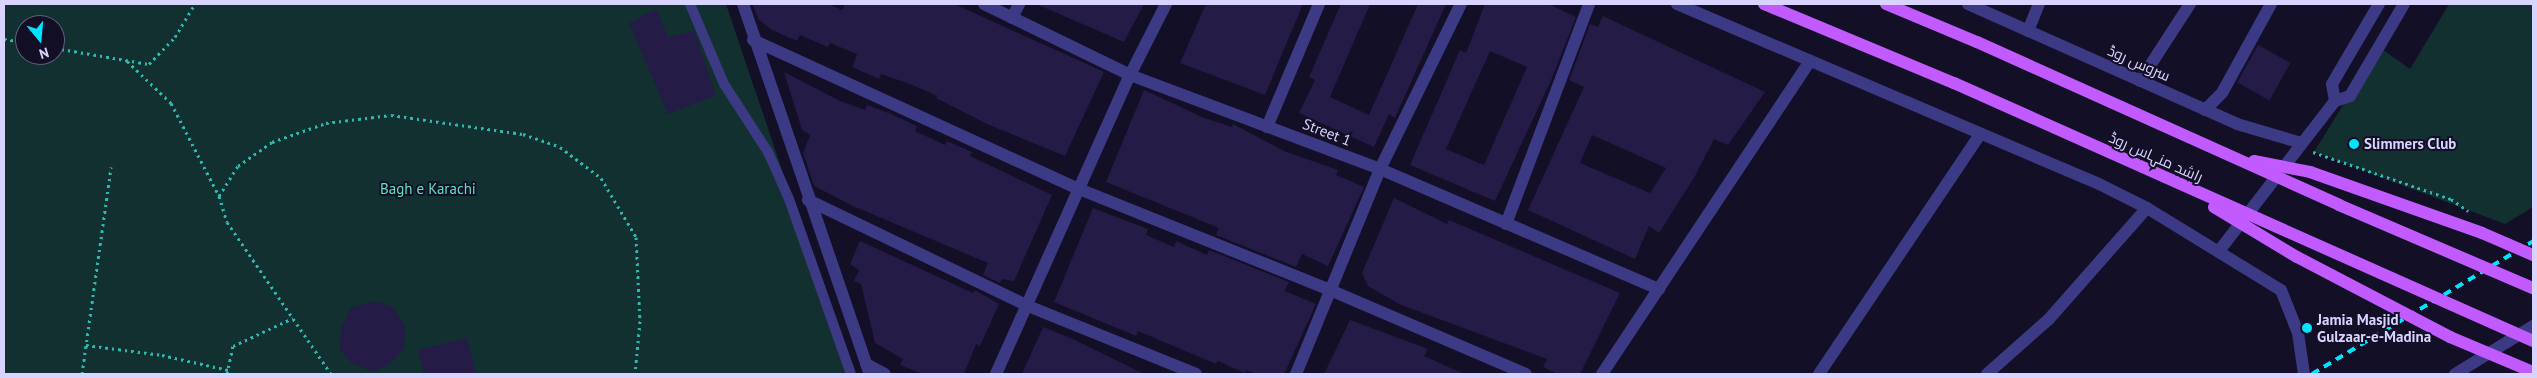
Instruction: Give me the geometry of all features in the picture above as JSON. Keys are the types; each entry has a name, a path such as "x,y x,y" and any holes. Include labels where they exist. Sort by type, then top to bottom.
{"main road":[{"name":"راشد منہاس روڈ","path":"1764,4 1954,83 2178,185 2533,341"},
{"path":"1886,4 1977,42 2533,288"},
{"path":"2235,157 2310,172 2482,233 2533,254"},
{"path":"2178,185 2297,257 2450,337 2533,372"}],"street":[{"path":"742,4 808,200 868,369 885,374"},
{"name":"Street 1","path":"984,4 1130,75 1380,169 1658,290"},
{"path":"1012,18 1019,4"},
{"path":"996,374 1130,75 1166,4"},
{"path":"1267,126 1319,4"},
{"path":"1296,374 1380,169 1461,4"},
{"path":"1506,224 1589,4"},
{"path":"1676,4 1980,134 2147,208 2282,290 2298,333 2304,374"},
{"name":"سروس روڈ","path":"1968,4 2237,124 2300,143"},
{"path":"2028,31 2039,4"},
{"path":"2140,81 2190,4"},
{"path":"2205,110 2222,93 2271,4"},
{"path":"2334,101 2332,84 2380,4"},
{"path":"2219,252 2300,143 2334,101 2350,96 2404,4"},
{"path":"754,40 1079,189 1330,290 1526,374"},
{"path":"1602,374 1810,62"},
{"path":"1819,374 1980,134"},
{"path":"808,200 1028,306 1196,374"},
{"path":"1987,374 2049,319 2147,208"},
{"path":"2455,374 2533,326"}],"lane":[{"path":"690,4 724,84 768,152 789,199 851,374"}],"path":[{"path":"65,50 149,64 175,37 195,4"},
{"path":"127,61 171,103 219,196 227,222 331,374"},
{"path":"219,196 238,166 272,142 326,123 391,115 522,134 560,147 601,178 636,236 640,321 635,374"},
{"path":"2300,143 2314,152 2451,199 2474,216"},
{"path":"82,374 111,167"},
{"path":"227,374 233,346 293,318"},
{"path":"86,345 162,355 228,370"},
{"path":"547,374 558,374"}],"green space":[{"name":"Bagh e Karachi","path":"4,4 726,4 851,374 4,374"},
{"path":"2449,4 2533,4 2533,207 2505,224 2314,152 2379,47 2410,69"}],"building":[{"path":"752,4 829,4 842,10 845,4 954,4 1104,72 1065,156 987,124 936,98 938,96 907,83 881,74 879,79 852,67 857,54 830,43 828,47 800,35 797,41 772,30 759,20"},
{"path":"1036,4 1144,4 1124,42"},
{"path":"1206,4 1303,4 1265,95 1180,63"},
{"path":"1341,4 1370,4 1330,97 1369,115 1418,4 1446,4 1395,118 1389,114 1374,147 1299,113 1315,80 1309,77"},
{"path":"1485,4 1548,4 1576,17 1552,78 1495,201 1410,165 1460,50 1466,53","holes":["1490,51 1527,67 1484,165 1446,149"]},
{"path":"656,9 668,37 694,31 716,95 668,114 629,23"},
{"path":"1603,16 1765,92 1728,145 1714,139 1695,176 1659,233 1649,226 1635,259 1528,210 1584,87 1569,80 1590,24 1598,27","holes":["1592,135 1666,168 1650,193 1580,163"]},
{"path":"2258,45 2290,63 2270,101 2237,83"},
{"path":"784,72 840,101 865,110 867,105 891,114 917,126 915,131 945,145 947,141 972,152 970,156 1052,195 1014,281 1002,279 1000,283 983,275 988,263 853,206 814,186 803,153 810,135 802,130"},
{"path":"1144,90 1202,117 1232,127 1233,124 1284,151 1338,170 1336,175 1364,187 1328,266 1302,254 1296,267 1216,235 1219,228 1106,182"},
{"path":"1394,198 1447,224 1449,220 1620,293 1580,374 1558,374 1543,367 1547,359 1399,304 1368,286 1362,273"},
{"path":"1093,208 1148,229 1146,235 1174,247 1176,241 1207,255 1209,250 1289,282 1285,291 1316,304 1284,374 1256,374 1246,370 1245,373 1218,361 1216,364 1138,331 1136,336 1054,302"},
{"path":"860,241 973,293 975,290 999,304 980,346 976,344 964,374 923,374 900,365 903,359 875,343 861,284 854,281 859,270 850,264"},
{"path":"374,301 393,307 405,326 404,348 390,364 373,372 352,363 340,350 341,329 351,308"},
{"path":"1350,320 1428,349 1424,356 1464,374 1324,374"},
{"path":"1043,327 1073,339 1144,374 1022,374"},
{"path":"467,338 476,374 424,374 418,350"}],"railway":[{"path":"2312,374 2533,241"}],"place":[{"name":"Slimmers Club","path":"2354,144"},
{"name":"Jamia Masjid Gulzaar-e-Madina","path":"2307,328"}]}
